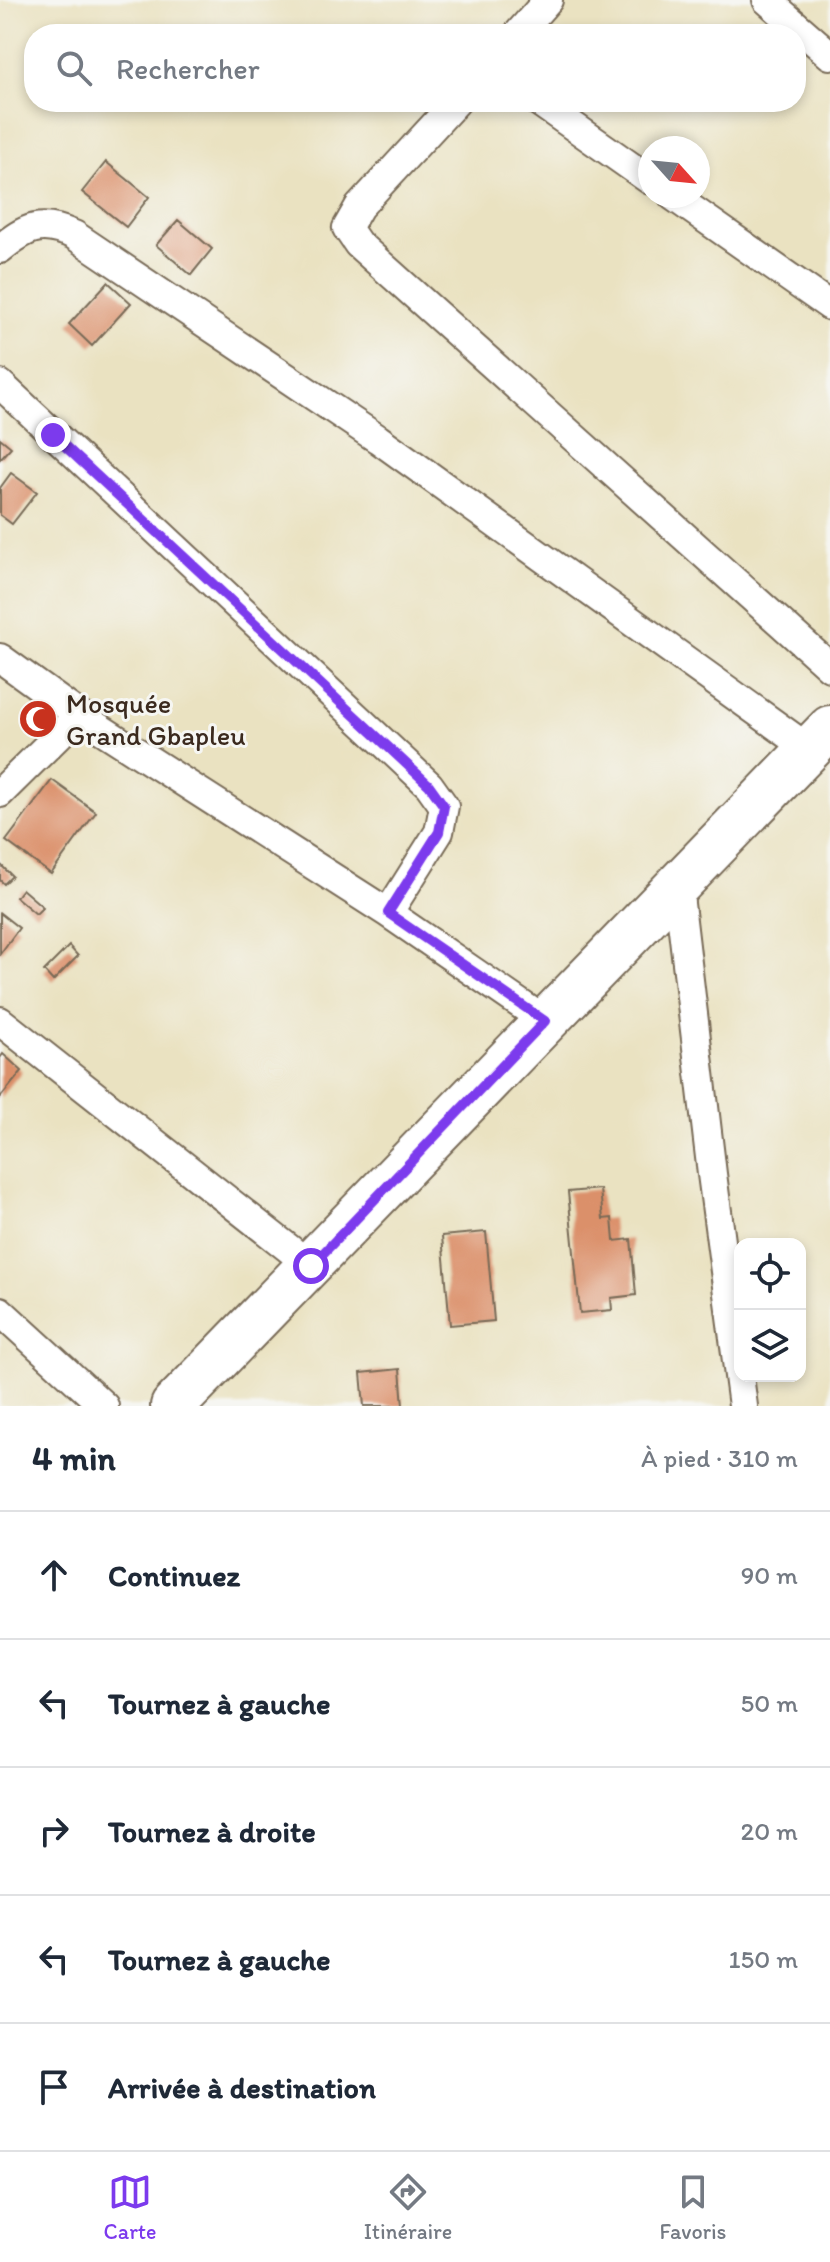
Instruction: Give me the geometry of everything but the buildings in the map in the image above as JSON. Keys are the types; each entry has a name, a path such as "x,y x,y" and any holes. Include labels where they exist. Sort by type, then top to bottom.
{"main road":[{"path":"173,1406 819,738"}],"street":[{"path":"527,24 548,0"},
{"path":"767,0 794,24"},
{"path":"806,34 830,55"},
{"path":"447,112 359,207 347,228 358,244 830,667"},
{"path":"553,112 638,172"},
{"path":"690,208 830,306"},
{"path":"0,249 34,226 56,227 74,235 819,738"},
{"path":"0,384 429,785 444,806 439,832 388,913"},
{"path":"0,658 79,715 388,913 545,1021"},
{"path":"0,793 79,715"},
{"path":"678,887 743,1406"},
{"path":"0,1021 311,1266"},
{"path":"0,1311 104,1406"}],"place":[{"name":"Mosquée Grand Gbapleu","path":"38,719"}],"route":[{"path":"53,435 429,785 444,806 439,832 388,913 545,1021 311,1266"}]}
